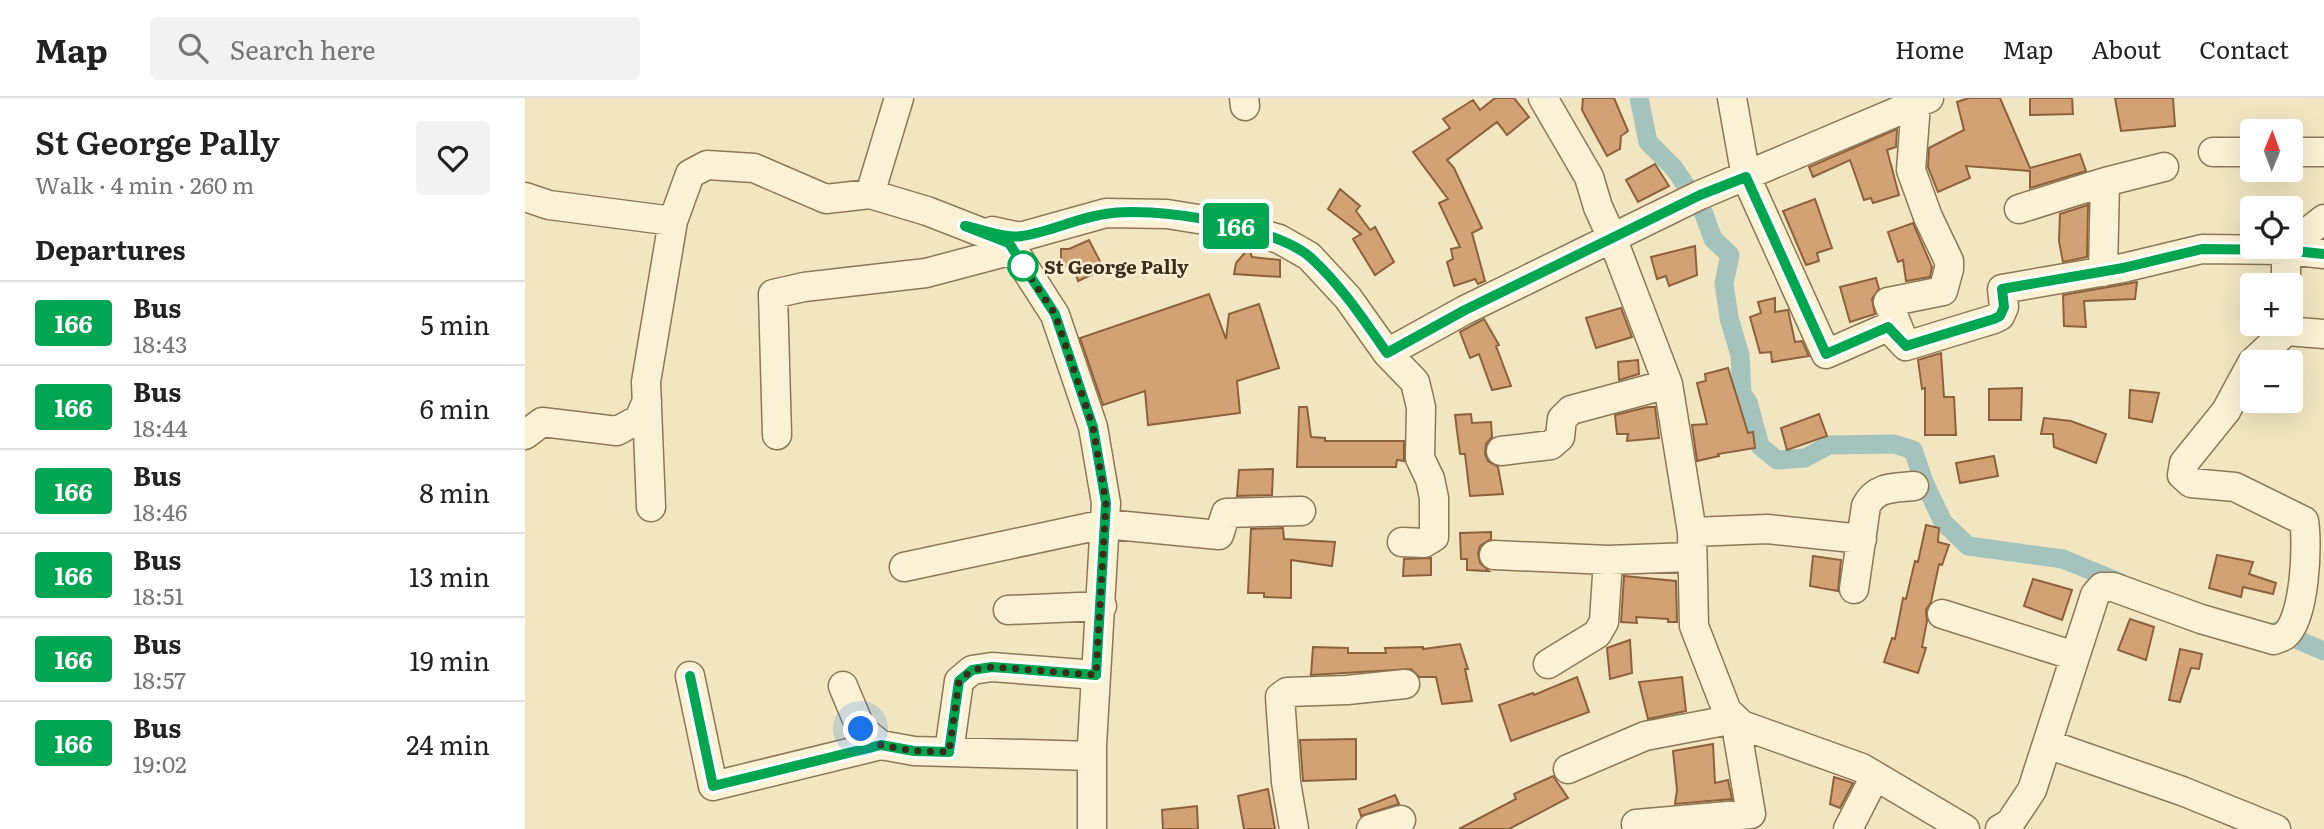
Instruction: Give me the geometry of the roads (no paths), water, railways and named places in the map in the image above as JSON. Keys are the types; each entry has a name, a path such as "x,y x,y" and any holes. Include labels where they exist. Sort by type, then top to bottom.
{"street":[{"path":"870,194 899,98"},
{"path":"1543,98 1589,177 1598,207 1668,384 1691,545 1694,626 1727,711 1742,725 1861,768 1965,829"},
{"path":"1731,98 1746,177 1826,354 1888,327 1906,346"},
{"path":"1387,353 1465,310 1695,198 1923,101"},
{"path":"1906,346 1888,302 1943,291 1949,269 1949,261 1928,217 1911,170 1923,101"},
{"path":"2213,152 2240,152"},
{"path":"2303,152 2324,152"},
{"path":"651,507 646,382 673,221 690,174 707,165 754,168 826,199 870,194 927,211 1009,243 1055,314 1093,427 1106,503 1092,756 1092,829"},
{"path":"2019,209 2164,167"},
{"path":"2103,272 2105,182"},
{"path":"525,197 549,205 673,221"},
{"path":"965,226 1020,237 1106,213 1167,214 1223,223 1279,239 1309,256 1348,298 1387,353 1416,382 1421,407 1420,458 1430,479 1434,498 1434,537 1424,542 1402,542"},
{"path":"2303,235 2324,219"},
{"path":"1906,346 2000,316 2004,307 2002,289 2103,272 2202,249 2240,248"},
{"path":"777,435 773,294 817,285 926,273 1013,250"},
{"path":"2303,250 2324,254"},
{"path":"2303,330 2324,334"},
{"path":"2265,350 2278,336"},
{"path":"1501,451 1551,445 1559,437 1562,419 1571,410 1668,384"},
{"path":"2000,829 2010,823 2032,790 2095,595 2102,587 2113,587 2201,619 2274,639 2286,633 2305,578 2304,521 2235,487 2190,483 2182,475 2183,463 2226,411 2240,386"},
{"path":"525,435 542,422 617,431 639,419 647,401"},
{"path":"1854,589 1866,506 1871,495 1879,490 1914,486"},
{"path":"904,567 1105,524 1219,535 1226,513 1300,511"},
{"path":"1494,555 1608,560 1767,529 1862,539"},
{"path":"1548,664 1590,639 1604,622 1608,560"},
{"path":"1008,610 1102,606"},
{"path":"1942,614 2075,656"},
{"path":"949,752 959,681 972,670 992,667 1096,675"},
{"path":"690,676 713,786 881,745 914,751 1092,756"},
{"path":"1294,829 1286,782 1280,697 1287,692 1405,684"},
{"path":"843,686 861,729 881,745"},
{"path":"1569,769 1645,736 1735,719"},
{"path":"1636,824 1751,814 1735,719"},
{"path":"2047,744 2182,791 2276,829"},
{"path":"1848,829 1875,776"},
{"path":"1371,829 1401,820"}],"waterway":[{"path":"1639,98 1648,142 1674,168 1702,209 1713,239 1730,255 1724,283 1729,318 1740,355 1742,394 1748,402 1760,446 1777,460 1805,458 1829,445 1894,444 1913,450 1924,482 1943,522 1968,546 2063,559 2121,583"},
{"path":"2277,631 2324,651"}],"place":[{"name":"St George Pally","path":"1023,266"}]}
